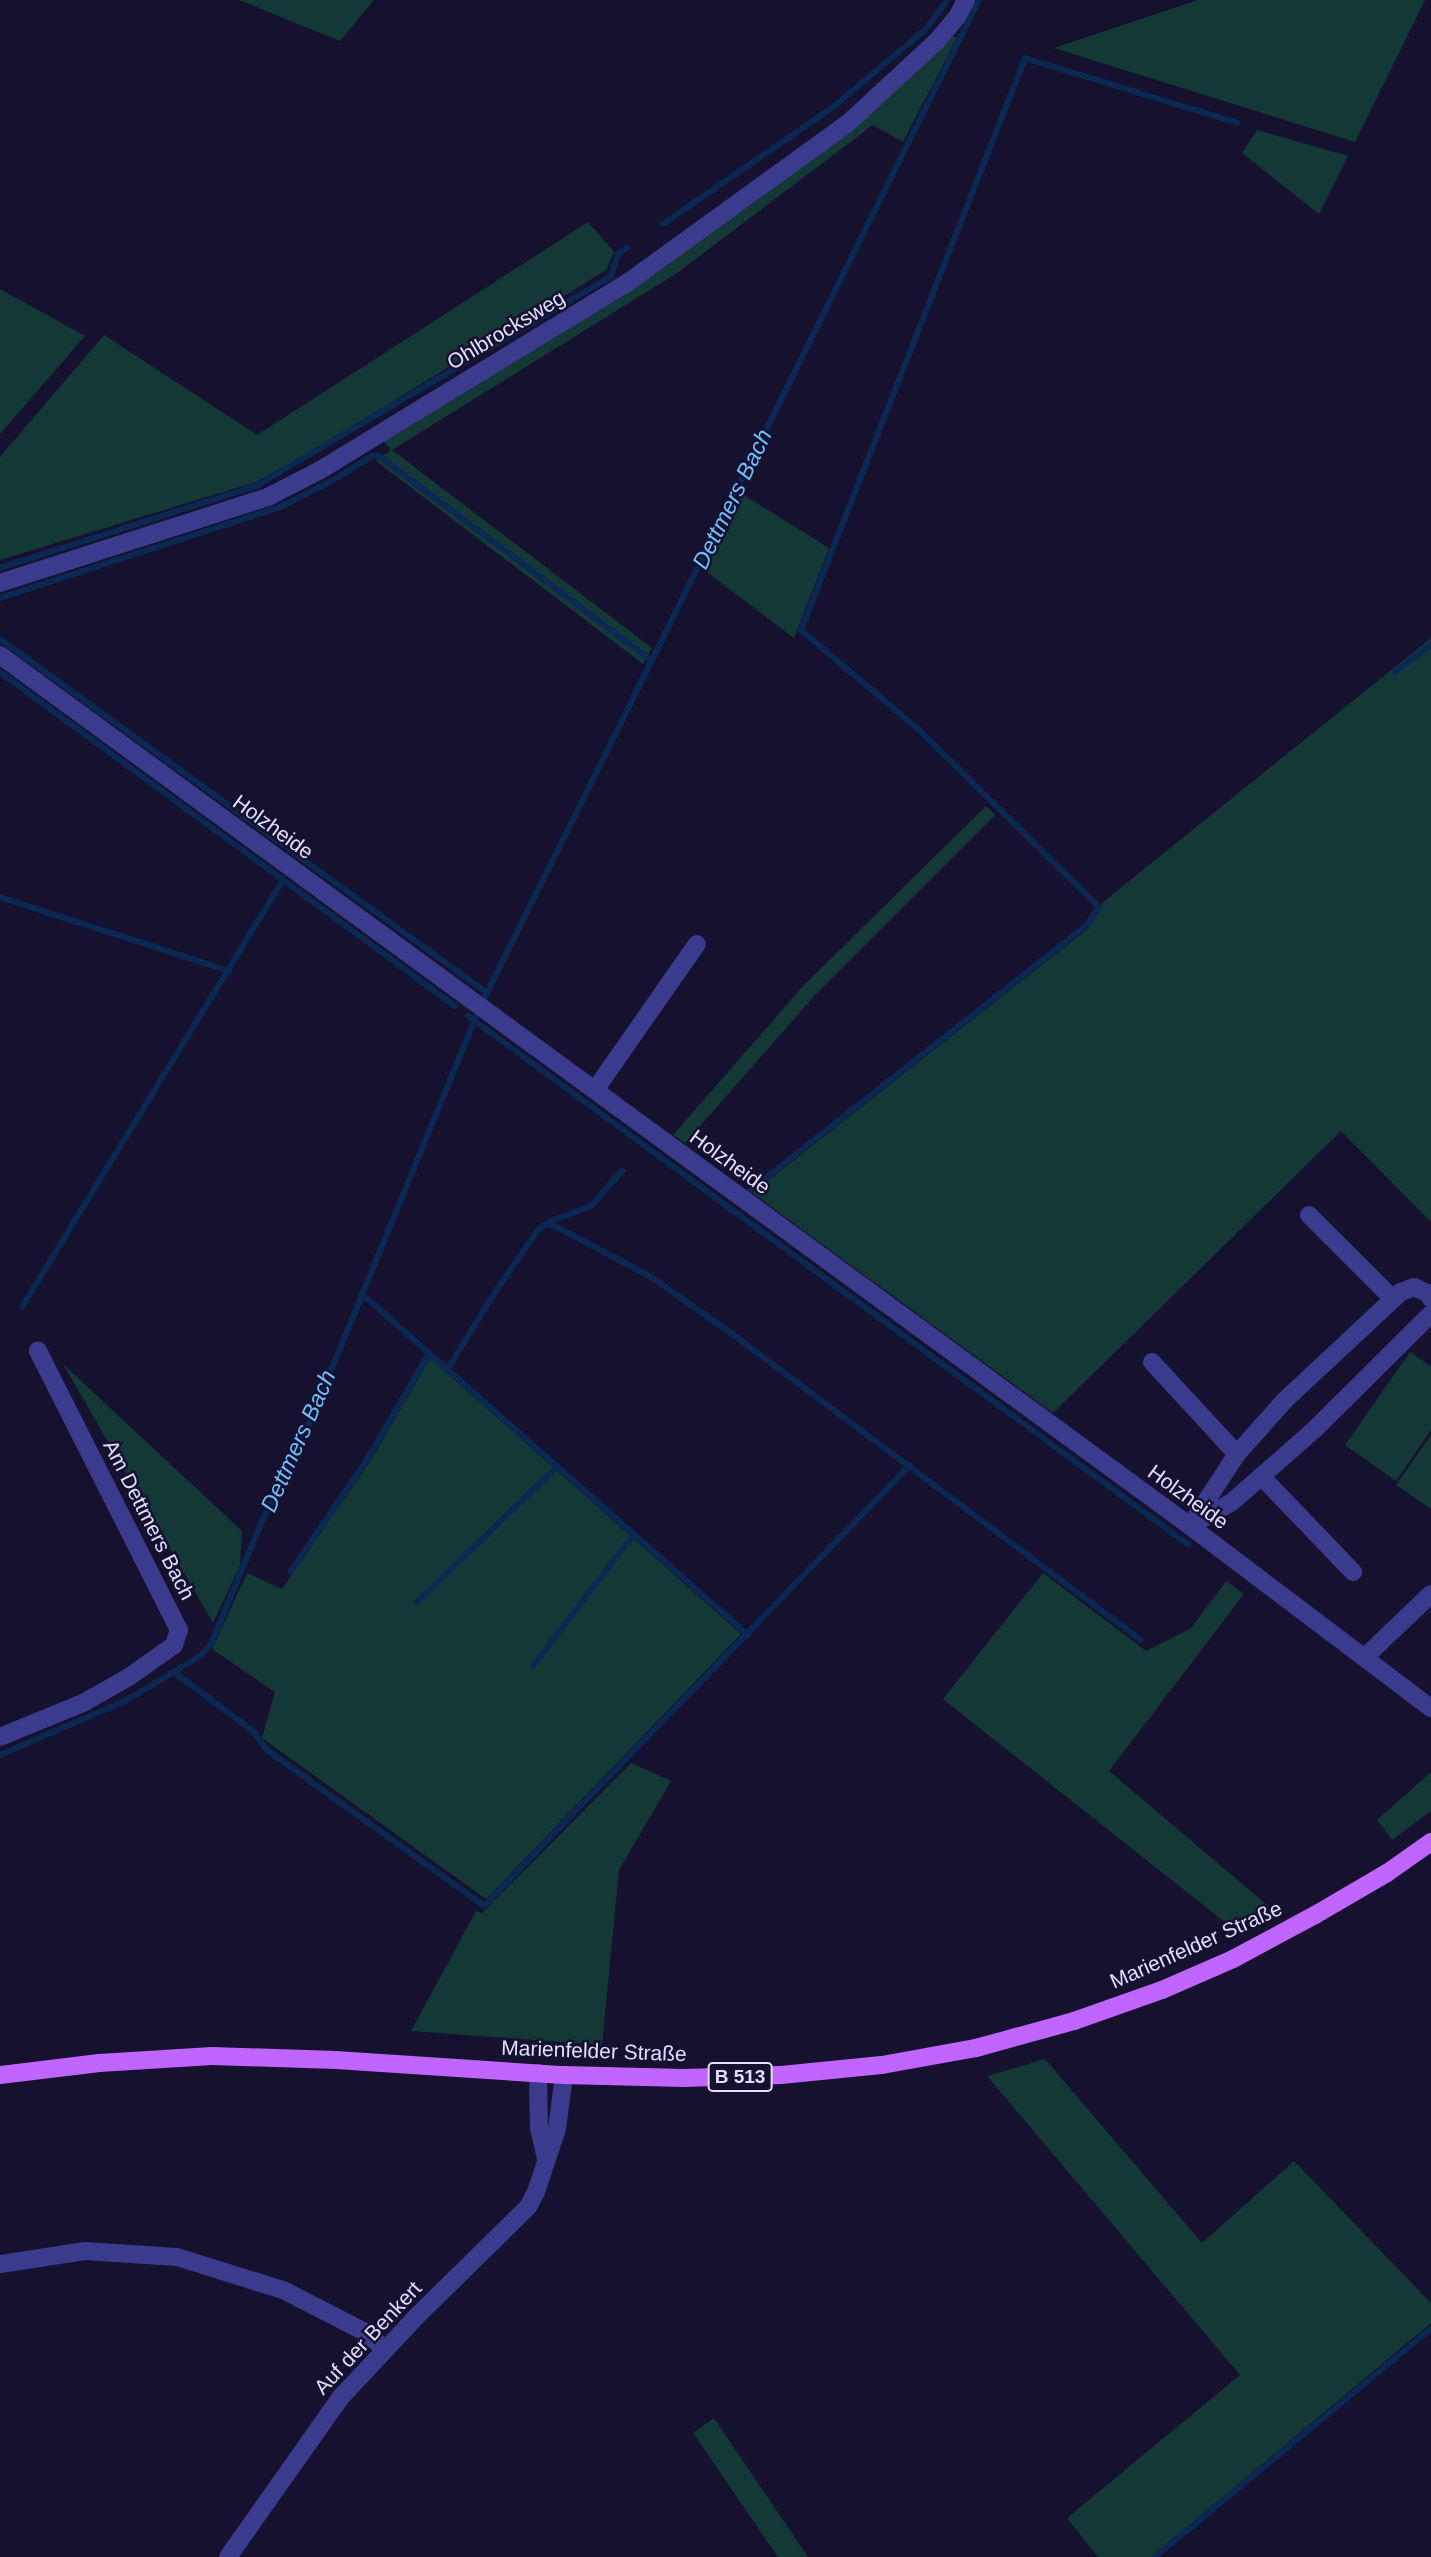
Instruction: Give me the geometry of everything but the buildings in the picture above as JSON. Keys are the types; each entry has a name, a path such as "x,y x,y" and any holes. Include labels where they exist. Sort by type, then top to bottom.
{"main road":[{"name":"Marienfelder Straße","path":"0,2075 99,2063 212,2056 336,2060 564,2075 684,2078 780,2075 882,2065 976,2048 1133,2001 1233,1959 1387,1873 1431,1842"}],"street":[{"name":"Ohlbrocksweg","path":"0,583 268,497 322,469 627,283 847,124 936,42 957,17 966,0"},
{"name":"Holzheide","path":"0,655 1189,1526 1431,1709"},
{"path":"595,1090 697,944"},
{"path":"1309,1214 1393,1299"},
{"path":"1189,1526 1237,1454 1284,1401 1393,1299 1414,1287 1429,1294 1431,1298"},
{"path":"1189,1526 1232,1502 1425,1336 1431,1314"},
{"name":"Am Dettmers Bach","path":"0,1737 83,1703 129,1677 174,1645 179,1630 38,1351"},
{"path":"1152,1362 1237,1454"},
{"path":"1261,1476 1353,1572"},
{"path":"1365,1657 1431,1594"},
{"name":"Auf der Benkert","path":"538,2073 538,2116 546,2159"},
{"name":"Auf der Benkert","path":"228,2557 340,2398 385,2349 516,2221 536,2192 557,2129 564,2075"},
{"path":"0,2264 85,2251 177,2257 283,2290 354,2326 385,2349"}],"green space":[{"path":"239,0 374,0 340,41"},
{"path":"1198,0 1425,0 1355,142 1054,48"},
{"path":"949,34 957,38 903,142 873,125 677,273 392,450 652,648 643,664 376,461 391,450 383,440 629,289"},
{"path":"1257,130 1348,156 1319,214 1242,153"},
{"path":"588,222 614,252 606,270 309,453 256,482 0,560 0,457 104,335 257,435"},
{"path":"0,289 85,336 0,434"},
{"path":"742,494 829,548 794,638 704,570"},
{"path":"1431,638 1431,1222 1341,1131 1053,1413 752,1193 1089,928 1103,902"},
{"path":"986,806 995,815 816,994 685,1143 673,1135 804,985"},
{"path":"1410,1352 1431,1366 1431,1430 1396,1481 1345,1445"},
{"path":"430,1358 741,1634 486,1899 262,1738 275,1692 212,1649 247,1573 282,1589 371,1460"},
{"path":"63,1364 242,1531 240,1565 213,1623"},
{"path":"1431,1435 1431,1509 1396,1485"},
{"path":"1043,1573 1146,1651 1190,1629 1226,1581 1244,1594 1109,1771 1274,1911 1231,1927 943,1699"},
{"path":"631,1763 671,1781 619,1870 602,2045 411,2031 476,1911 482,1913"},
{"path":"1431,1772 1431,1811 1392,1840 1377,1820"},
{"path":"1045,2059 1202,2243 1294,2161 1431,2303 1431,2323 1151,2557 1098,2557 1067,2518 1240,2375 987,2076"},
{"path":"714,2418 808,2557 778,2557 693,2433"}],"waterway":[{"path":"663,224 832,108 925,30 948,0"},
{"name":"Dettmers Bach","path":"484,999 979,0"},
{"path":"749,1191 1086,926 1099,907 918,729 801,630 1025,58 1237,123"},
{"path":"0,568 258,485 611,276 618,254 627,248"},
{"path":"0,598 280,507 330,482 372,456 379,456 652,661"},
{"path":"0,639 487,993"},
{"path":"1395,672 1431,644"},
{"path":"0,672 455,1006"},
{"path":"22,1307 283,880"},
{"path":"0,897 229,971"},
{"path":"468,1016 1189,1545"},
{"name":"Dettmers Bach","path":"0,1755 125,1701 201,1655 211,1644 262,1521 293,1463 476,1017"},
{"path":"447,1370 497,1289 538,1230 551,1221 591,1206 622,1171"},
{"path":"546,1224 559,1228 651,1277 731,1333 1141,1640"},
{"path":"362,1294 748,1635"},
{"path":"291,1571 368,1458 429,1353"},
{"path":"174,1672 253,1731 267,1750 484,1906 910,1465"},
{"path":"417,1602 557,1467"},
{"path":"533,1666 634,1534"},
{"path":"1155,2557 1431,2329"}]}
